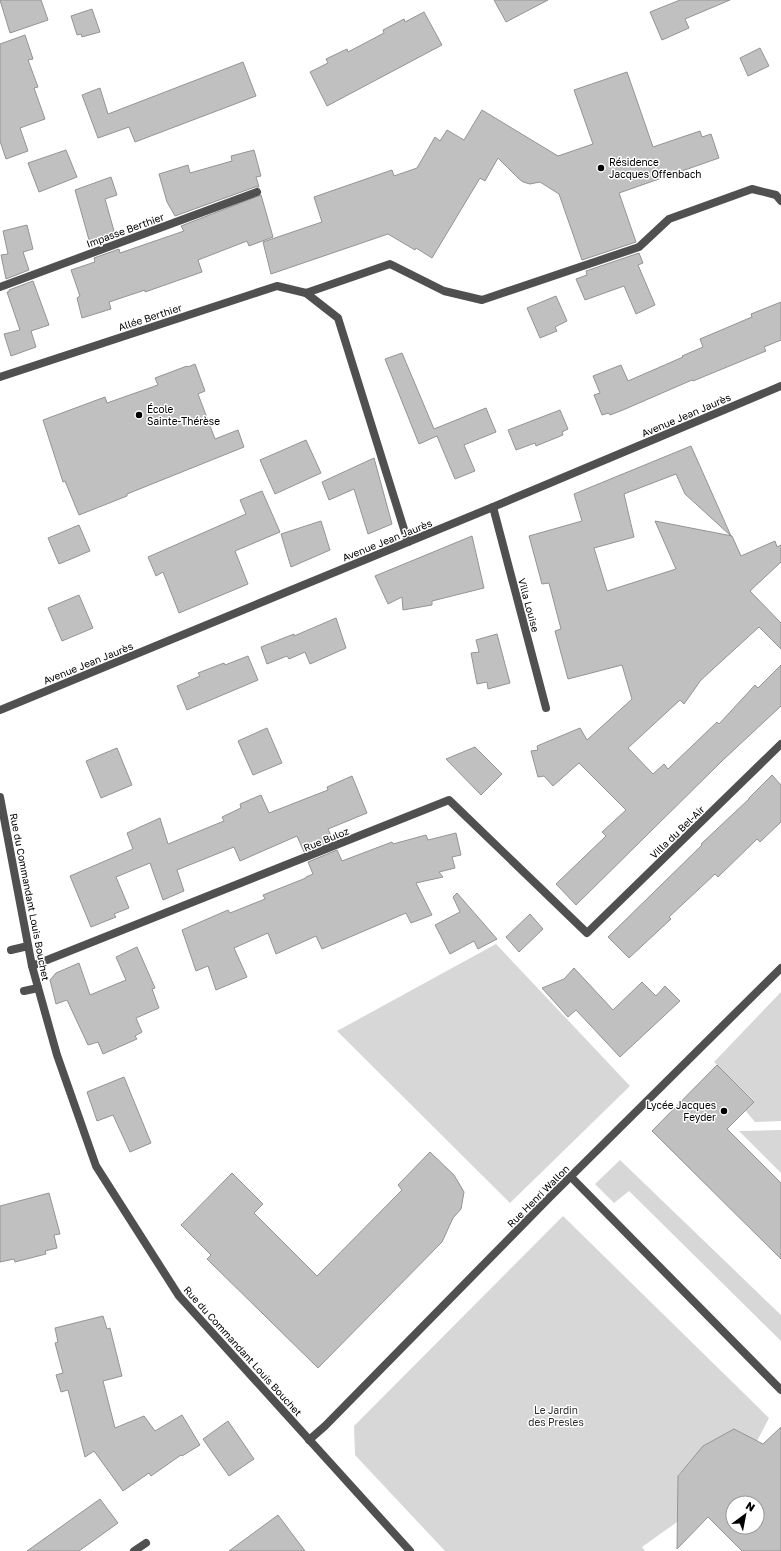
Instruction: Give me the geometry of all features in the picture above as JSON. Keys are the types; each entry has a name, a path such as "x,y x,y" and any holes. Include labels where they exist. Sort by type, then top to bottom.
{"street":[{"path":"306,293 390,264 444,291 482,300 639,247 670,219 752,189 776,195 781,201"},
{"name":"Impasse Berthier","path":"0,287 257,192"},
{"name":"Allée Berthier","path":"0,377 277,286 306,293"},
{"path":"306,293 338,318 408,542"},
{"name":"Avenue Jean Jaurès","path":"0,710 493,508 781,386"},
{"name":"Villa Louise","path":"493,508 546,708"},
{"name":"Villa du Bel-Air","path":"587,933 781,744"},
{"name":"Rue du Commandant Louis Bouchet","path":"0,797 32,966 57,1055 96,1166 179,1296 410,1551"},
{"name":"Rue Buloz","path":"32,966 449,800 587,933"},
{"path":"11,950 28,946"},
{"name":"Rue Henri Wallon","path":"309,1440 781,968"},
{"path":"24,991 38,988"},
{"path":"571,1177 781,1390"},
{"path":"134,1551 146,1543"}],"green space":[{"path":"496,944 630,1086 510,1203 337,1031"},
{"path":"781,992 781,1121 755,1122 745,1110 754,1101 714,1062"},
{"path":"781,1130 781,1173 739,1131"},
{"path":"620,1160 781,1315 781,1341 629,1191 614,1203 595,1184"},
{"name":"Le Jardin des Presles","path":"563,1216 769,1418 757,1441 734,1429 704,1445 678,1475 677,1522 642,1547 645,1551 445,1551 355,1455 354,1426"}],"building":[{"path":"0,0 41,0 48,20 10,33"},
{"path":"494,0 548,0 506,22"},
{"path":"680,0 730,0 685,19 689,28 662,40 650,12"},
{"path":"92,9 100,32 82,37 81,34 77,35 71,16"},
{"path":"424,12 442,45 327,106 310,72 328,63 326,59 347,49 348,52 384,33 383,30 404,19 405,22"},
{"path":"25,35 33,59 28,60 38,87 34,88 45,119 20,128 28,151 6,159 0,141 0,44"},
{"path":"760,48 769,66 748,76 740,58"},
{"path":"243,62 256,96 135,142 129,127 98,138 82,95 100,88 108,114"},
{"name":"Résidence Jacques Offenbach","path":"627,72 653,147 700,131 702,137 711,134 719,158 619,193 636,242 582,260 559,194 540,182 530,184 523,182 498,158 485,181 480,178 432,258 388,234 271,274 263,242 322,222 314,197 392,170 394,176 417,168 435,137 440,141 447,130 464,140 482,110 558,156 593,144 574,90"},
{"path":"66,150 77,177 39,192 28,163"},
{"path":"254,150 261,176 256,177 259,187 255,187 175,216 167,202 159,174 188,165 190,173 232,161 231,156"},
{"path":"111,177 117,195 105,199 116,238 91,247 75,190"},
{"path":"261,195 273,237 249,246 247,241 198,260 202,272 145,292 145,290 109,302 111,309 82,318 77,298 80,296 71,270 95,262 94,258 119,249 120,253 184,231 181,226"},
{"path":"27,225 33,249 23,252 29,270 6,279 1,255 8,254 3,231"},
{"path":"639,253 643,263 638,265 655,305 636,314 624,286 585,300 576,279 587,275 586,271"},
{"path":"33,281 49,325 31,331 36,347 11,356 4,334 20,330 7,292"},
{"path":"556,296 567,321 555,327 557,331 540,338 527,308"},
{"path":"781,302 781,340 764,347 766,351 693,381 692,380 623,410 610,415 609,413 602,415 594,395 600,393 593,376 621,365 628,381 703,347 700,339 752,317 751,314"},
{"path":"402,353 434,429 486,408 496,432 464,445 475,471 455,479 437,436 419,444 385,359"},
{"name":"École Sainte-Thérèse","path":"195,364 205,391 198,394 215,439 238,430 244,447 79,515 65,481 63,482 43,420 105,397 107,403 158,385 155,378"},
{"path":"560,410 568,429 562,432 563,435 536,446 535,443 516,450 508,430"},
{"path":"306,440 321,473 275,494 260,460"},
{"path":"691,446 741,556 775,541 777,547 781,545 781,562 750,591 781,623 781,649 759,627 701,680 684,704 680,700 628,748 653,774 664,764 668,769 717,722 719,724 755,685 758,688 781,665 781,706 722,761 576,905 556,884 606,836 602,832 626,810 579,763 553,786 544,776 538,777 531,751 538,750 537,746 580,728 587,740 632,699 622,665 568,679 555,631 561,629 549,583 542,584 529,536 582,521 574,494","holes":["676,474 685,494 731,536 655,521 676,569 607,591 594,548 634,537 624,494"]},
{"path":"374,458 392,524 368,534 354,489 329,500 322,482"},
{"path":"262,491 280,532 235,551 248,584 179,613 163,572 156,576 148,557 246,514 240,500"},
{"path":"321,521 330,550 291,567 281,534"},
{"path":"79,525 90,551 59,564 48,538"},
{"path":"472,536 484,588 432,601 432,605 403,610 402,597 388,604 375,576"},
{"path":"79,595 93,628 62,641 48,608"},
{"path":"336,618 346,648 310,664 305,652 289,659 287,656 267,664 261,647 294,634 294,636"},
{"path":"497,634 510,683 488,689 487,682 477,684 471,653 479,652 476,640"},
{"path":"248,656 258,680 187,710 177,686 200,676 198,673"},
{"path":"267,728 282,763 253,775 238,741"},
{"path":"475,747 502,774 481,795 446,759"},
{"path":"117,748 132,785 101,798 86,761"},
{"path":"772,775 781,785 781,822 760,842 757,839 718,877 715,874 669,917 671,919 629,958 608,937"},
{"path":"352,776 367,813 328,829 333,840 304,852 297,836 240,861 234,847 177,870 184,891 163,900 150,863 116,877 129,908 114,914 116,917 91,927 70,876 133,849 127,833 160,818 168,844 224,821 222,817 241,808 240,804 261,795 269,813 328,790 327,787"},
{"path":"456,833 461,855 452,857 455,868 439,872 443,877 416,883 432,915 411,923 406,913 322,949 316,936 276,954 268,933 234,948 247,977 216,990 208,966 196,971 182,930 228,910 230,913 265,899 263,895 306,878 313,874 308,862 337,850 342,861 392,842 393,844 426,835 428,840"},
{"path":"457,893 497,939 478,949 474,941 450,954 435,925 460,912 453,897"},
{"path":"530,914 543,929 519,952 506,937"},
{"path":"137,947 155,988 152,989 159,1008 136,1018 142,1032 135,1036 137,1039 103,1054 98,1042 88,1045 67,1000 56,1004 50,980 56,973 79,963 90,995 126,980 116,957"},
{"path":"574,968 613,1010 642,982 656,996 665,986 680,1001 620,1057 576,1010 568,1017 542,988 564,979"},
{"path":"717,1065 754,1102 727,1129 781,1183 781,1259 652,1131"},
{"path":"124,1077 151,1143 130,1152 113,1115 97,1121 87,1092"},
{"path":"430,1152 454,1175 464,1192 461,1209 453,1218 442,1242 318,1368 207,1259 211,1255 181,1225 232,1173 263,1204 254,1213 317,1276 402,1190 398,1185"},
{"path":"49,1193 60,1234 54,1235 57,1248 45,1251 46,1254 15,1262 14,1259 0,1262 0,1206"},
{"path":"103,1316 107,1329 110,1328 122,1376 103,1381 115,1428 144,1416 155,1431 182,1415 200,1445 182,1456 181,1455 151,1476 149,1473 123,1491 94,1451 85,1457 68,1390 61,1392 56,1375 63,1373 55,1343 58,1342 55,1328"},
{"path":"228,1421 254,1459 229,1476 203,1439"},
{"path":"781,1427 781,1551 742,1551 726,1535 765,1535 765,1495 725,1495 725,1534 708,1517 677,1549 678,1476 703,1446 734,1429 763,1444"},
{"path":"100,1499 118,1523 79,1551 27,1551"},
{"path":"278,1515 305,1551 229,1551"}],"place":[{"name":"Résidence Jacques Offenbach","path":"601,168"},
{"name":"École Sainte-Thérèse","path":"139,415"},
{"name":"Lycée Jacques Feyder","path":"724,1111"}]}
